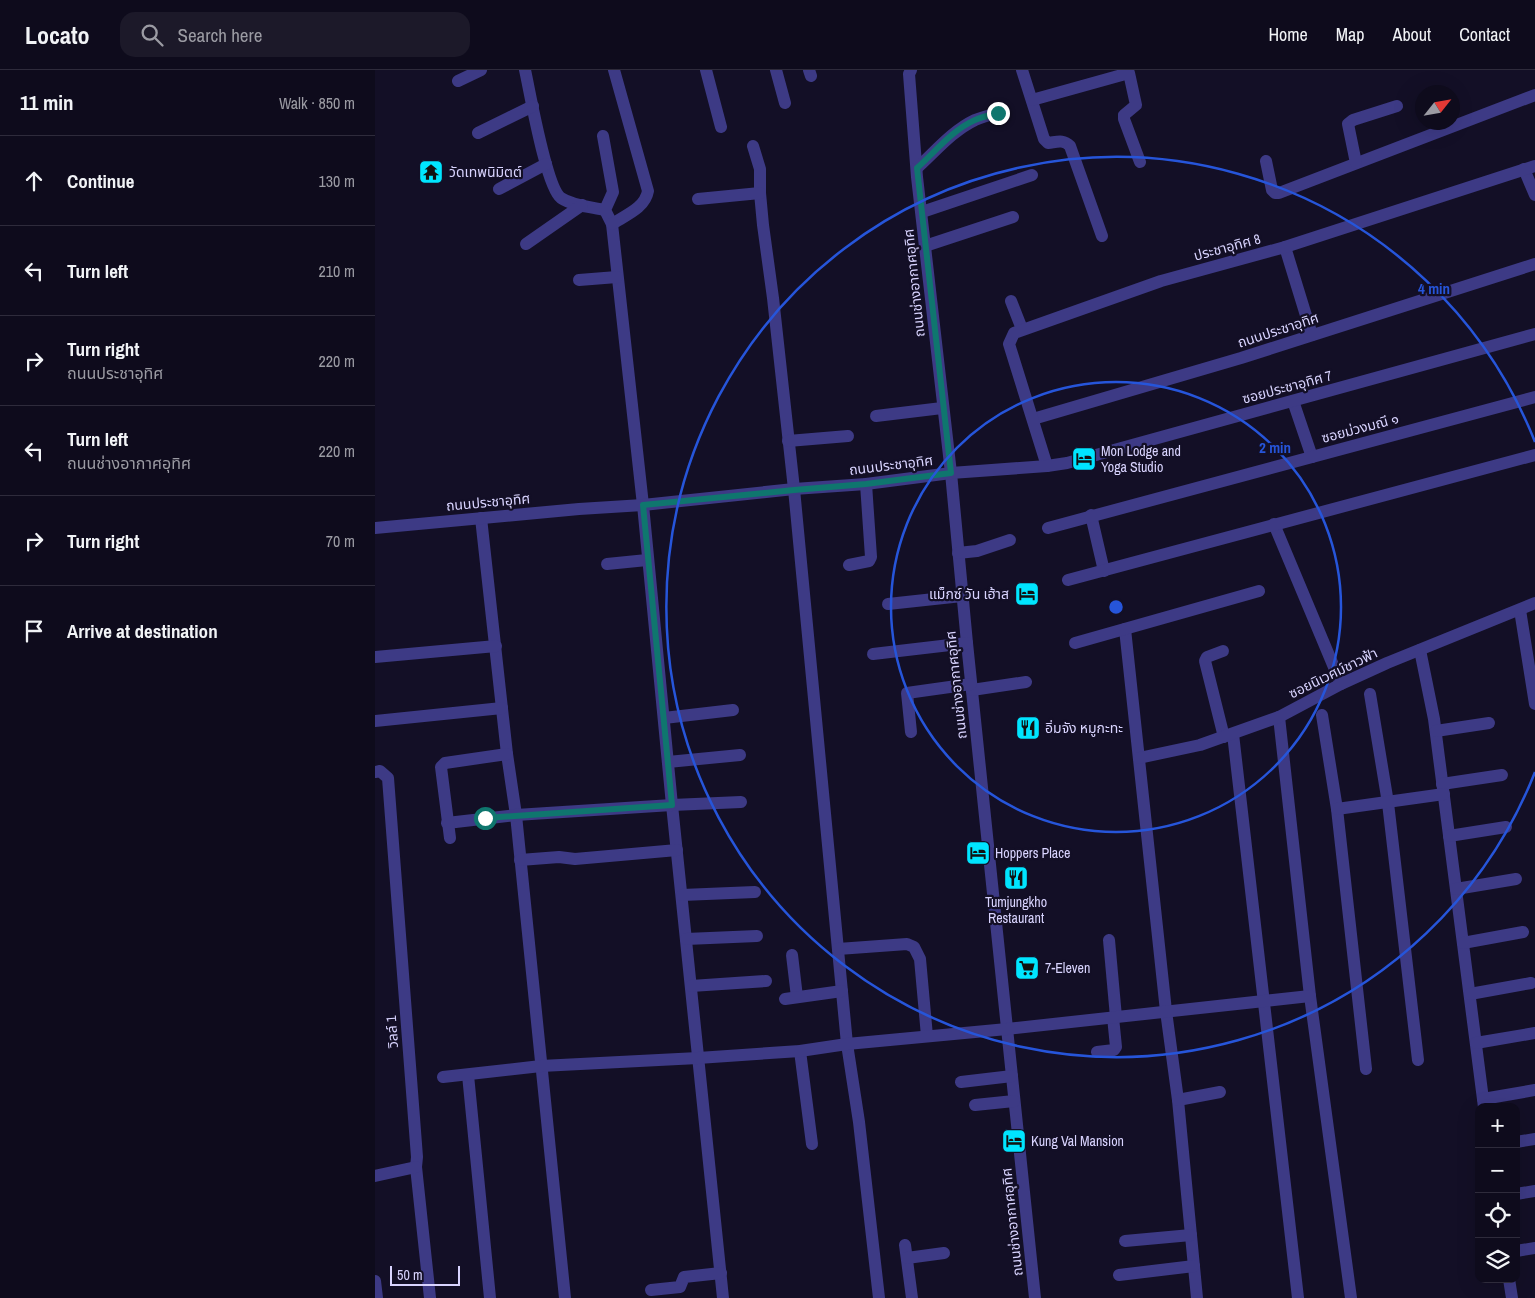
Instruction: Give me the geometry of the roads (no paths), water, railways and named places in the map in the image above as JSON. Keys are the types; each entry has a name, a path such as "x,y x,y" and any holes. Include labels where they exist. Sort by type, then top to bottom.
{"street":[{"path":"458,81 481,70"},
{"path":"525,70 545,164 555,190 560,197 582,205 605,210"},
{"path":"612,224 639,207 646,199 648,191 614,70"},
{"path":"706,70 721,127"},
{"path":"776,70 785,103"},
{"name":"ถนนช่างอากาศอุทิศ","path":"911,70 909,74 917,168 942,408 951,473 971,687 1035,1298"},
{"path":"1022,70 1045,142 1062,141 1070,146 1102,236"},
{"path":"1032,100 1134,72 1136,105 1124,115 1124,119 1140,162"},
{"path":"1266,161 1272,190 1275,193 1535,95"},
{"path":"478,133 533,106"},
{"path":"1356,163 1348,124 1353,120 1397,106"},
{"path":"917,168 964,126 975,120 998,113"},
{"path":"603,136 613,192 605,210"},
{"path":"753,146 760,169 760,193 794,490 847,1044 859,1122 879,1298"},
{"path":"499,189 545,164"},
{"path":"1530,167 1535,195"},
{"name":"ประชาอุทิศ 8","path":"1022,329 1161,281 1285,247 1530,167"},
{"path":"922,212 1031,175"},
{"path":"698,199 760,193"},
{"path":"526,244 582,205"},
{"path":"605,210 612,224 643,505 647,560 723,1298"},
{"path":"925,246 1013,217"},
{"path":"1285,247 1312,335"},
{"name":"ถนนประชาอุทิศ","path":"1033,419 1241,358 1535,264"},
{"path":"579,280 617,277"},
{"path":"1011,301 1022,329 1014,333 1009,344 1047,466"},
{"name":"ซอยประชาอุทิศ 7","path":"1047,466 1067,463 1535,334"},
{"name":"ซอยม่วงมณี ๑","path":"1048,528 1535,396"},
{"path":"1293,401 1312,457"},
{"path":"876,416 942,408"},
{"path":"788,441 848,436"},
{"path":"1068,580 1274,524 1384,497 1535,455"},
{"name":"ถนนประชาอุทิศ","path":"375,528 866,484 951,473 1047,466"},
{"path":"849,564 869,561 871,557 866,484"},
{"path":"1091,515 1104,571"},
{"path":"481,518 507,754 516,816 565,1298"},
{"path":"1274,524 1341,684"},
{"path":"958,553 977,551 1010,540"},
{"path":"607,564 647,560"},
{"path":"1075,644 1259,591"},
{"path":"888,604 962,596"},
{"name":"ซอยนิเวศม์ชาวฟ้า","path":"1139,758 1200,745 1279,717 1341,684 1535,603"},
{"path":"1520,610 1535,704"},
{"path":"1125,629 1166,1012 1178,1100 1197,1298"},
{"path":"873,654 967,643"},
{"path":"375,657 496,646"},
{"path":"1420,650 1435,731 1484,1103 1535,1090"},
{"path":"1223,651 1207,657 1205,661 1229,736 1264,1001 1298,1298"},
{"path":"911,732 907,693 1026,682"},
{"path":"1370,694 1388,802 1418,1060"},
{"path":"375,721 503,708"},
{"path":"663,718 733,710"},
{"path":"1322,715 1337,809 1366,1068"},
{"path":"1279,717 1310,996 1351,1298"},
{"path":"1435,731 1489,722"},
{"path":"449,838 441,767 445,763 507,754"},
{"path":"668,762 740,755"},
{"name":"วิลล์ 1","path":"375,772 380,771 388,778 417,1167 430,1298"},
{"path":"1337,809 1388,802 1502,774"},
{"path":"447,823 516,816 741,802"},
{"path":"1449,836 1506,827"},
{"path":"520,860 559,857 575,859 677,850"},
{"path":"1456,889 1516,879"},
{"path":"682,895 755,892"},
{"path":"1463,943 1523,932"},
{"path":"686,939 757,936"},
{"path":"1097,1052 1114,1050 1117,1047 1109,940"},
{"path":"838,949 907,944 914,947 920,959 927,1036"},
{"path":"792,955 791,998 842,991"},
{"path":"691,986 766,982"},
{"path":"1470,994 1531,983"},
{"path":"443,1077 541,1066 800,1051 847,1044 1007,1029 1310,996"},
{"path":"1476,1043 1535,1033"},
{"path":"800,1051 812,1144"},
{"path":"468,1075 490,1298"},
{"path":"961,1082 1012,1076"},
{"path":"1178,1100 1220,1092"},
{"path":"975,1105 1014,1101"},
{"path":"1520,1141 1535,1139"},
{"path":"375,1176 417,1167"},
{"path":"1520,1193 1535,1191"},
{"path":"1125,1241 1191,1235"},
{"path":"1520,1250 1535,1248"},
{"path":"913,1298 906,1251 944,1253"},
{"path":"1119,1275 1194,1266"},
{"path":"651,1290 680,1287 684,1277 721,1273"},
{"path":"375,1281 377,1298"},
{"path":"1510,1283 1512,1298"}],"place":[{"name":"วัดเทพนิมิตต์","path":"431,172"},
{"name":"Mon Lodge and Yoga Studio","path":"1084,459"},
{"name":"แม็กซ์ วัน เฮ้าส","path":"1027,594"},
{"name":"อิ่มจัง หมูกะทะ","path":"1028,728"},
{"name":"Hoppers Place","path":"978,853"},
{"name":"Tumjungkho Restaurant","path":"1016,878"},
{"name":"7-Eleven","path":"1027,968"},
{"name":"Kung Val Mansion","path":"1014,1141"}]}
